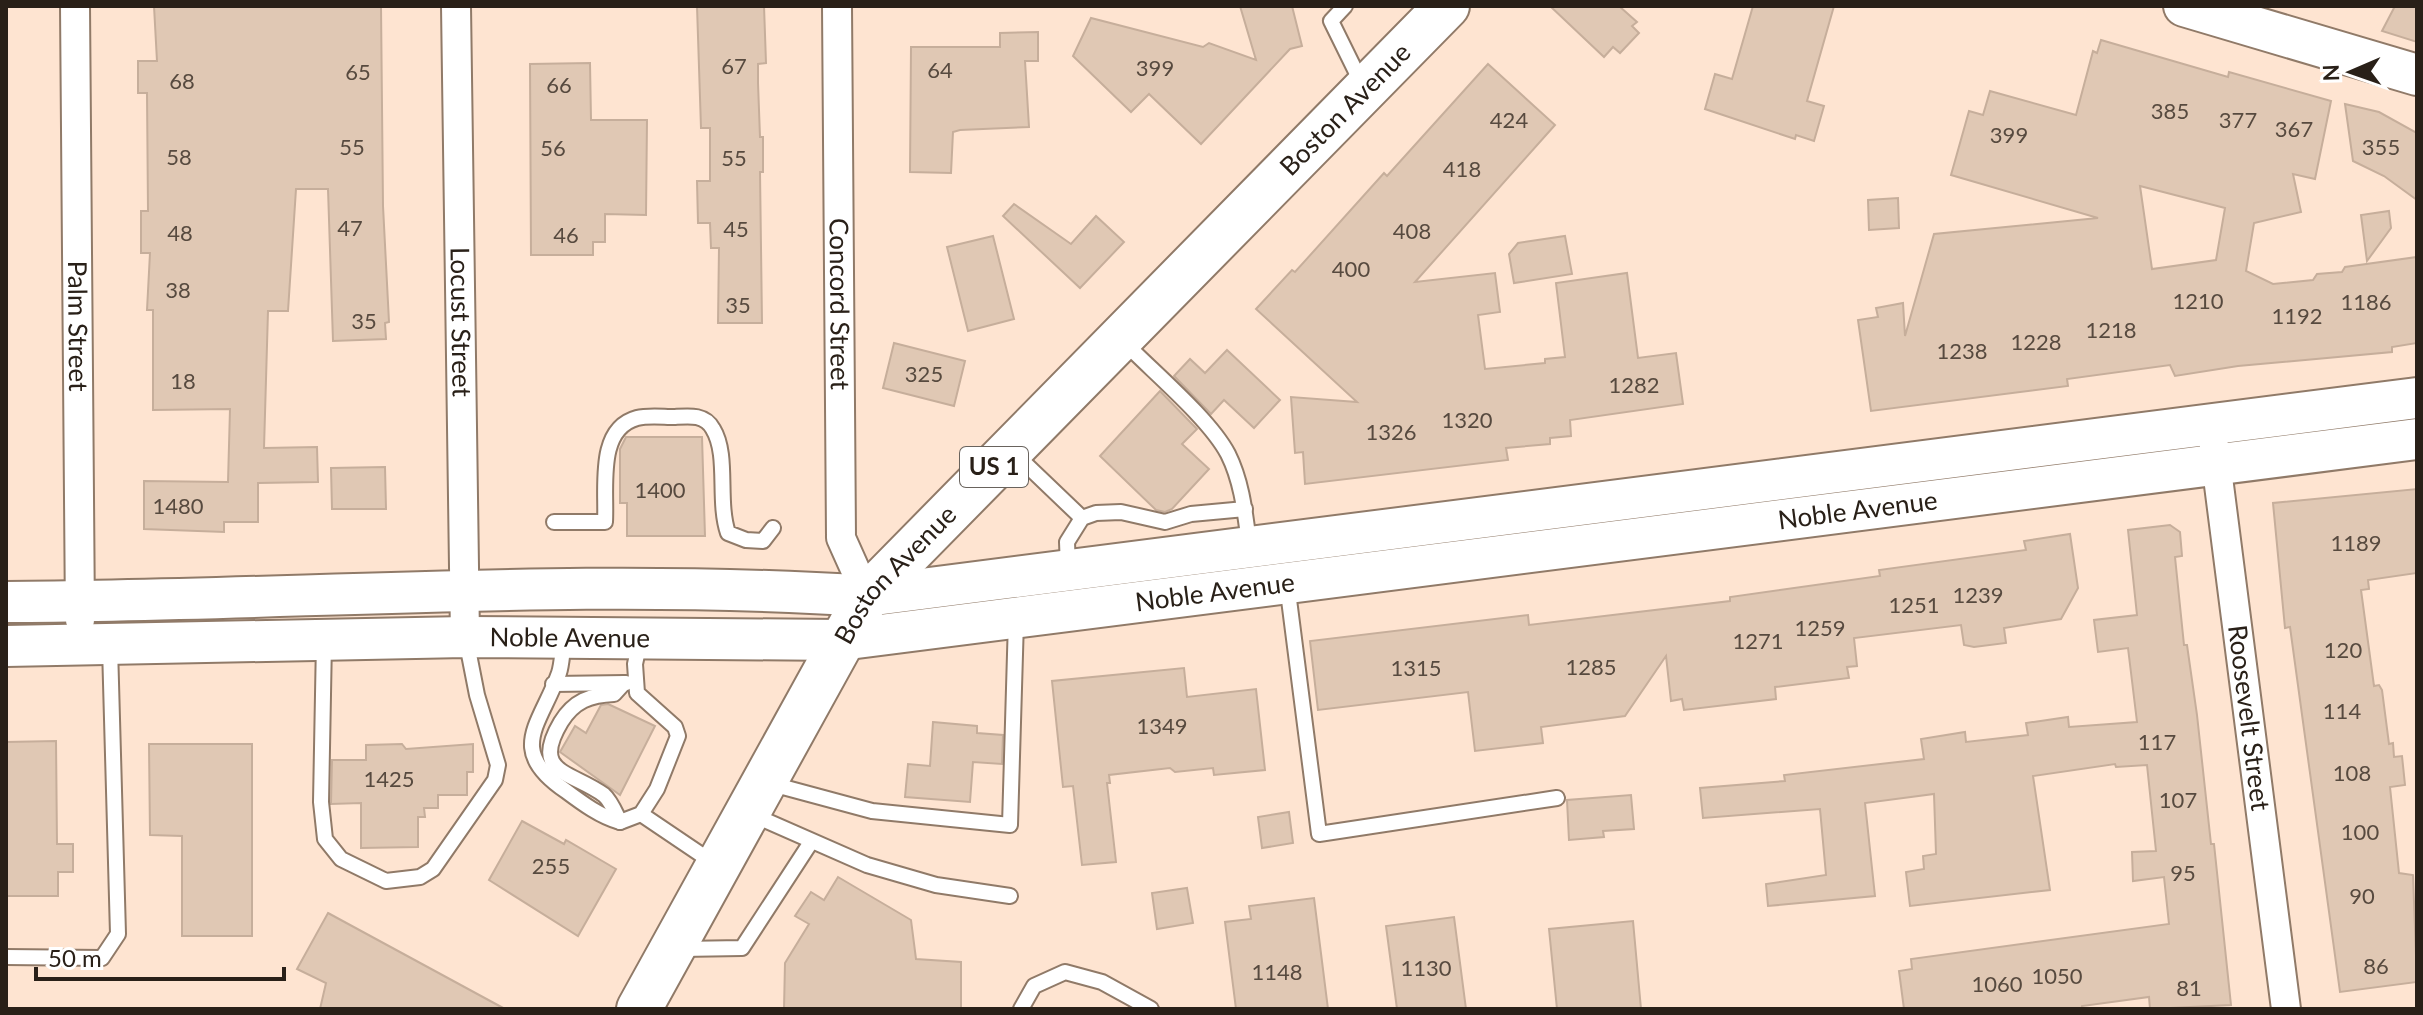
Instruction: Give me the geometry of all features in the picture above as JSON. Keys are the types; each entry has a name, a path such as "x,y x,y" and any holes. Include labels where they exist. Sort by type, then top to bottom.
{"main road":[{"name":"Boston Avenue","path":"639,1009 867,596 1447,6"},
{"path":"2184,6 2417,75"},
{"name":"Noble Avenue","path":"6,646 465,637 841,640 1287,584 2214,444 2417,398"},
{"name":"Noble Avenue","path":"6,602 466,592 778,590 867,596 1250,548 2214,444 2417,439"}],"street":[{"name":"Palm Street","path":"75,6 80,602 95,645"},
{"name":"Locust Street","path":"456,6 465,637"},
{"name":"Concord Street","path":"837,6 841,538 867,596"},
{"name":"Roosevelt Street","path":"2214,444 2286,1009"}],"lane":[{"path":"1345,6 1331,21 1365,90"},
{"path":"1120,338 1213,433 1227,454 1245,509 1250,548"},
{"path":"554,522 605,522 609,442 619,427 638,418 699,416 713,427 718,445 722,516 728,533 746,540 763,541 773,528"},
{"path":"1011,450 1082,518"},
{"path":"1068,571 1067,542 1082,518 1096,513 1121,512 1165,522 1191,514 1245,509"},
{"path":"1287,584 1319,834 1557,798"},
{"path":"756,797 1010,825 1016,620"},
{"path":"324,640 321,802 325,839 341,859 386,881 404,881 433,869 484,801 495,780 498,765 477,695 465,637"},
{"path":"565,638 553,684 536,721 532,747 536,764 561,788 620,822"},
{"path":"620,822 607,797 563,774 551,763 549,753 567,712 595,695 614,694 629,683 641,638"},
{"path":"6,957 102,958 118,934 95,645"},
{"path":"553,684 629,683"},
{"path":"620,822 641,814 657,789 678,736 668,720 641,700 629,683"},
{"path":"756,797 811,842 867,865 936,885 1010,896"},
{"path":"641,814 718,866"},
{"path":"673,949 742,948 811,842"},
{"path":"1021,1009 1034,986 1065,972 1102,982 1151,1009"}],"building":[{"path":"154,6 381,6 383,206 389,322 385,323 386,339 333,341 328,189 296,189 288,311 268,311 264,448 317,447 318,482 258,483 258,522 224,522 224,532 144,529 144,481 228,482 230,409 153,410 153,310 147,310 150,253 141,253 141,211 148,211 147,93 138,93 138,61 157,61"},
{"path":"697,6 764,6 766,63 758,64 760,137 763,137 763,172 760,172 762,323 718,323 719,248 711,248 710,223 698,223 697,181 710,181 710,128 701,128"},
{"path":"1240,6 1292,6 1302,46 1290,49 1201,144 1149,94 1131,112 1073,56 1091,18 1203,47 1209,43 1256,60"},
{"path":"1550,6 1619,6 1637,22 1632,26 1639,33 1620,53 1613,47 1604,57"},
{"path":"1753,6 1834,6 1807,101 1824,106 1814,141 1796,135 1795,139 1705,109 1715,74 1732,79"},
{"path":"2395,6 2417,6 2417,42 2382,31"},
{"path":"1038,32 1038,61 1025,61 1029,127 953,132 951,173 910,172 911,47 1000,47 1000,33"},
{"path":"2101,40 2228,77 2229,72 2331,101 2315,179 2293,174 2301,212 2254,223 2246,271 2273,284 2313,280 2317,274 2342,272 2345,267 2417,257 2417,343 2392,347 2392,352 2238,366 2175,376 2170,365 2067,379 2068,386 1871,411 1858,320 1878,317 1876,308 1903,303 1905,336 1934,234 2098,218 1951,175 1969,111 1983,115 1990,91 2076,115 2093,51 2097,53","holes":["2140,186 2225,208 2216,260 2152,269"]},
{"path":"590,63 591,120 647,120 646,215 605,214 605,242 593,242 593,255 531,255 530,64"},
{"path":"1488,64 1555,125 1415,282 1495,273 1500,312 1478,315 1485,369 1545,363 1545,359 1565,357 1556,283 1627,273 1638,358 1676,353 1683,404 1570,420 1571,436 1550,438 1550,444 1506,448 1508,460 1305,484 1303,452 1295,453 1291,397 1357,402 1256,309 1292,270 1295,272 1384,173 1387,176"},
{"path":"2345,104 2379,112 2417,133 2417,200 2384,176 2353,161"},
{"path":"1898,198 1899,228 1869,230 1868,200"},
{"path":"1014,204 1071,244 1096,216 1124,242 1080,288 1003,216"},
{"path":"2389,211 2391,228 2367,261 2361,215"},
{"path":"993,236 1014,319 968,331 947,247"},
{"path":"1565,236 1572,274 1514,283 1509,254 1518,243"},
{"path":"894,343 965,361 954,406 883,388"},
{"path":"1227,350 1280,400 1254,428 1224,400 1211,414 1174,376 1190,359 1205,373"},
{"path":"1160,391 1197,429 1182,444 1209,469 1172,509 1165,512 1156,510 1100,456"},
{"path":"626,437 702,437 705,536 627,536 627,503 620,503 620,449"},
{"path":"385,467 386,509 332,509 331,468"},
{"path":"2417,489 2417,573 2368,580 2369,589 2361,590 2374,686 2379,685 2382,690 2389,744 2393,743 2394,757 2402,756 2405,785 2390,787 2399,873 2413,875 2417,982 2340,992 2290,627 2285,628 2273,503"},
{"path":"2170,525 2180,532 2182,556 2175,557 2184,645 2187,645 2197,715 2211,844 2214,844 2231,1005 2150,1009 2149,997 2082,1006 2082,1009 1904,1009 1899,971 1912,969 1911,959 2169,924 2164,877 2133,881 2132,852 2156,851 2147,765 2116,767 2115,764 2033,776 2050,890 1910,906 1906,872 1924,869 1923,856 1936,854 1934,794 1865,803 1875,896 1768,906 1766,884 1826,875 1820,809 1703,818 1700,788 1785,781 1784,775 1924,759 1921,739 1965,732 1966,742 2028,735 2026,723 2068,717 2069,727 2137,722 2128,648 2098,652 2094,620 2137,615 2128,530"},
{"path":"2070,534 2078,588 2061,619 2004,628 2006,643 1974,647 1964,645 1961,625 1854,638 1857,666 1847,667 1849,678 1775,687 1776,699 1684,710 1682,699 1671,701 1666,656 1625,716 1541,727 1543,743 1475,751 1468,692 1318,710 1310,641 1528,615 1529,625 1730,601 1730,597 1880,576 1879,570 2026,550 2024,541"},
{"path":"1184,668 1187,697 1256,689 1265,770 1214,775 1213,768 1175,772 1170,768 1109,775 1110,783 1107,783 1116,862 1082,865 1073,786 1063,787 1052,681"},
{"path":"608,704 655,726 620,795 560,752 575,726 586,733 601,705"},
{"path":"933,722 977,726 977,733 1003,735 1002,764 973,762 970,802 905,797 908,764 930,766"},
{"path":"56,741 57,844 73,844 73,872 58,872 58,896 6,896 6,742"},
{"path":"149,744 252,744 252,936 182,936 182,836 150,835"},
{"path":"402,744 406,749 473,744 473,772 467,772 467,795 438,795 438,808 424,808 425,817 418,817 418,847 361,848 361,803 331,804 332,760 366,760 366,745"},
{"path":"1631,795 1634,829 1603,831 1604,837 1569,840 1567,800"},
{"path":"1289,812 1293,843 1262,848 1258,817"},
{"path":"522,821 564,844 566,840 616,869 578,936 489,880"},
{"path":"838,877 911,920 916,959 961,962 961,1009 784,1009 785,963 809,924 795,916 811,892 824,900"},
{"path":"1187,888 1193,923 1157,929 1152,893"},
{"path":"1314,898 1328,1009 1236,1009 1225,922 1251,919 1249,906"},
{"path":"328,913 505,1009 320,1009 326,983 297,969"},
{"path":"1454,917 1466,1009 1397,1009 1386,926"},
{"path":"1633,921 1641,1009 1557,1009 1549,929"}]}
